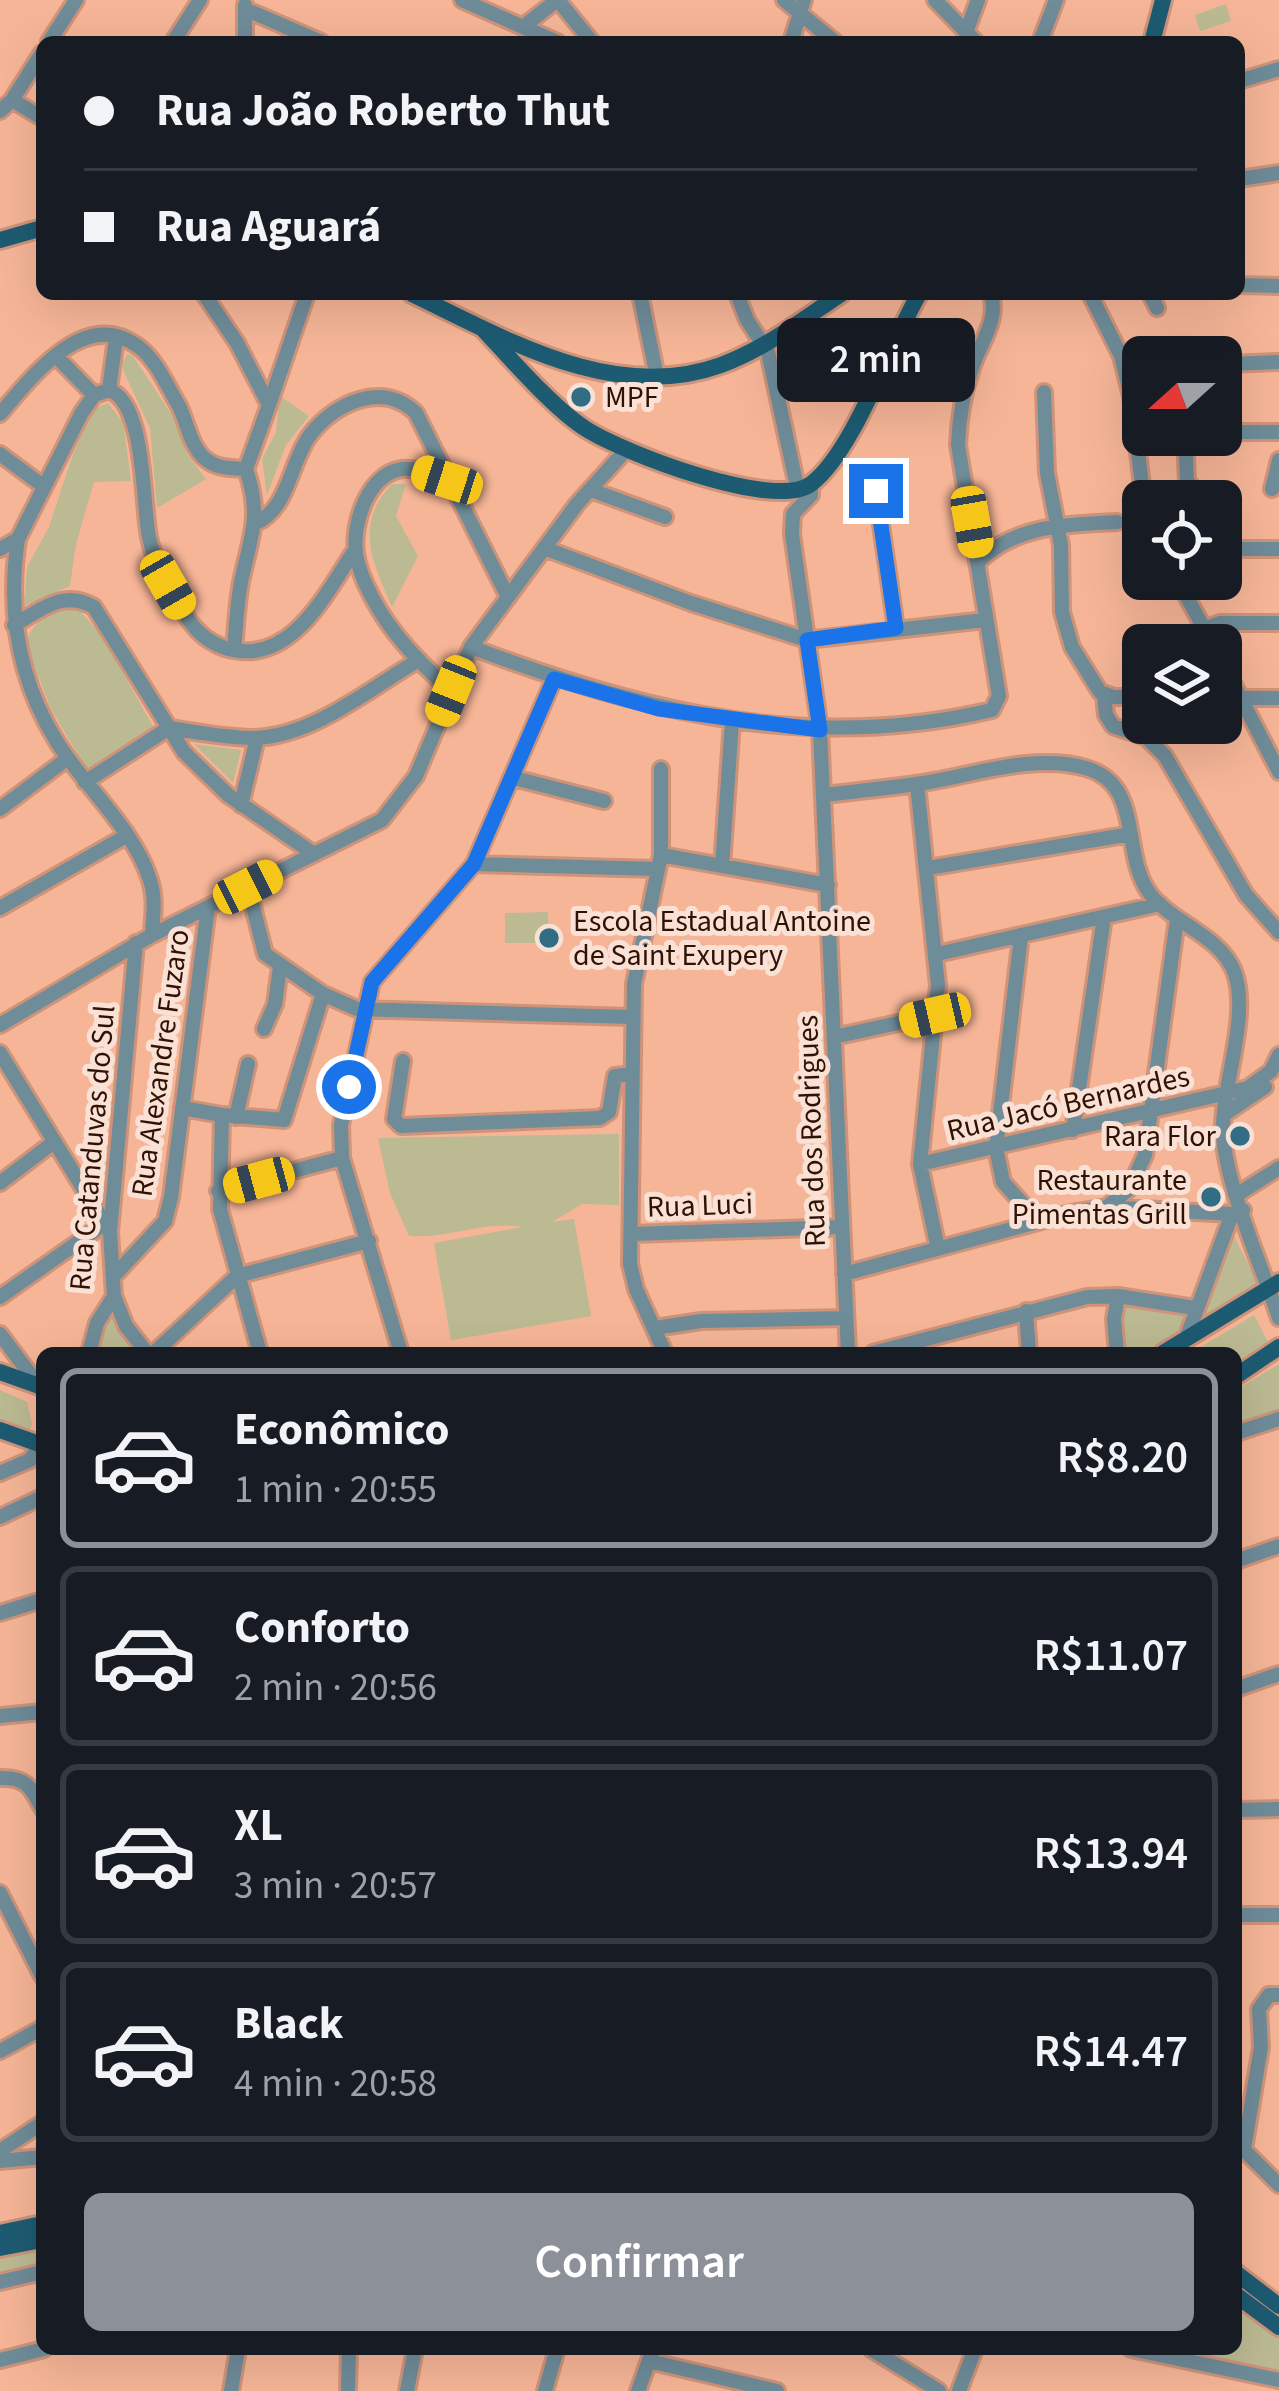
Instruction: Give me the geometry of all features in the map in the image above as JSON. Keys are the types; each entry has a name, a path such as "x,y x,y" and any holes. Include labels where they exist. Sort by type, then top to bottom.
{"main road":[{"path":"1154,36 1163,0"},
{"path":"0,240 36,230"},
{"path":"424,300 533,349 603,373 657,377 716,368 764,345 833,300"},
{"path":"482,328 583,427 626,450 758,492 805,487 824,472 856,420 916,300"},
{"path":"522,368 524,356 533,349"},
{"path":"1173,1347 1274,1285"},
{"path":"1242,1372 1279,1347"},
{"path":"0,1372 36,1389"},
{"path":"0,1430 36,1442"},
{"path":"0,2233 36,2225"},
{"path":"0,2248 36,2241"},
{"path":"1242,2277 1279,2306"},
{"path":"1242,2299 1279,2327"}],"street":[{"path":"53,36 76,0"},
{"path":"177,36 200,0"},
{"path":"462,0 545,36"},
{"path":"524,26 558,0 587,36"},
{"path":"784,0 802,7 830,36"},
{"path":"934,0 970,36"},
{"path":"971,36 978,0"},
{"path":"1042,36 1056,0"},
{"path":"245,36 245,5 309,36"},
{"path":"793,36 802,7"},
{"path":"36,62 6,106 36,116"},
{"path":"1245,79 1279,70"},
{"path":"1245,177 1279,173"},
{"path":"1245,285 1279,286"},
{"path":"208,300 269,405"},
{"path":"234,650 241,584 256,523 256,503 246,469 306,300"},
{"path":"641,300 657,377"},
{"path":"739,300 764,345 805,487"},
{"path":"470,647 554,679 659,709 732,721 820,730 987,712 997,706 979,560 958,446 959,418 972,369 994,317 992,300"},
{"path":"1093,300 1122,360"},
{"path":"0,414 56,356 92,336 116,338 136,345 153,362 200,454 220,468 246,469"},
{"path":"116,338 102,392 43,486 18,539 15,632 38,706 151,881 152,935"},
{"path":"56,356 102,392 124,400 134,426 148,532 165,582 198,632 234,650 256,651 290,635 317,608 355,550 359,518 382,477 410,468 447,480"},
{"path":"1242,358 1279,362"},
{"path":"1044,392 1047,473 1059,525 1066,631 1104,694 1106,715 1113,726 1146,737 1166,755 1246,895 1279,932"},
{"path":"256,523 272,513 311,434 344,406 364,398 393,397 416,413 508,597"},
{"path":"1242,432 1279,432"},
{"path":"0,1025 136,943 382,820 416,776 470,647 626,450"},
{"path":"0,454 43,486"},
{"path":"1272,489 1279,460"},
{"name":"Rua dos Rodrigues","path":"805,487 811,495 799,506 792,524 820,730 848,1347"},
{"path":"591,490 665,517"},
{"path":"876,491 896,628"},
{"path":"979,560 1008,537 1059,525 1117,521"},
{"path":"0,549 18,539"},
{"path":"544,548 807,640 985,620"},
{"path":"1242,549 1279,549"},
{"path":"355,550 373,600 417,661 451,691"},
{"path":"0,657 15,632 62,599 82,600 94,607 169,728 205,775 314,854"},
{"path":"1217,624 1279,623"},
{"path":"85,782 169,728 257,738 288,733 417,661"},
{"path":"399,1347 342,1158 341,1125 364,1010 378,972 474,864 554,679"},
{"path":"1104,694 1122,695"},
{"path":"1242,698 1279,698"},
{"path":"1242,702 1279,772"},
{"path":"722,866 732,721"},
{"path":"241,805 257,738"},
{"path":"0,809 68,758"},
{"path":"824,795 1033,764 1091,769 1118,788 1140,875 1160,904 1223,953 1234,971 1238,1004 1224,1142"},
{"path":"661,769 659,862 634,984 632,1017 632,1274 663,1347"},
{"path":"514,778 604,801"},
{"path":"917,784 937,954 920,1164 938,1249"},
{"path":"928,868 1131,834"},
{"path":"0,908 126,836"},
{"path":"474,864 659,862 722,866 827,885"},
{"path":"248,887 262,948 280,967 323,994 364,1010 632,1017"},
{"path":"937,954 1160,904"},
{"name":"Rua Alexandre Fuzaro","path":"112,1277 165,1221 208,908"},
{"path":"1073,1130 1104,917"},
{"path":"1107,1208 1129,1189 1139,1171 1177,919"},
{"path":"1022,936 996,1148 1003,1182 1037,1220"},
{"name":"Rua Catanduvas do Sul","path":"90,1347 114,1296 107,1228 136,943"},
{"path":"264,1029 275,1004 280,967"},
{"path":"182,1108 284,1120 323,994"},
{"path":"834,1037 935,1015"},
{"path":"0,1053 107,1228 0,1297"},
{"path":"1228,1094 1265,1076 1279,1055"},
{"path":"403,1061 394,1119 401,1126 600,1118 609,1112 615,1076 632,1074"},
{"path":"248,1064 229,1116 218,1191 258,1347"},
{"path":"1225,1114 1279,1076"},
{"name":"Rua Jacó Bernardes","path":"920,1164 1228,1094"},
{"path":"1186,1339 1235,1216 1238,1194 1210,1098"},
{"path":"0,1183 54,1142"},
{"path":"218,1191 342,1158"},
{"path":"1238,1194 1279,1168"},
{"path":"844,1274 1037,1220 1107,1208 1235,1216"},
{"path":"1235,1216 1274,1285 1279,1318"},
{"name":"Rua Luci","path":"632,1234 842,1227"},
{"path":"157,1347 237,1276 369,1241"},
{"path":"114,1296 126,1326 145,1347"},
{"path":"893,1347 1088,1297 1118,1296 1195,1308"},
{"path":"1117,1347 1118,1296"},
{"path":"1026,1311 1029,1347"},
{"path":"655,1328 701,1321 846,1318"},
{"path":"940,1333 940,1347"},
{"path":"0,1334 36,1384"},
{"path":"1242,1431 1279,1419"},
{"path":"0,1473 30,1460 36,1451"},
{"path":"0,1517 36,1500"},
{"path":"1242,1559 1279,1546"},
{"path":"0,1612 36,1602"},
{"path":"1242,1687 1274,1678"},
{"path":"0,1716 36,1713"},
{"path":"6,1778 36,1785"},
{"path":"1242,1810 1279,1809"},
{"path":"0,1893 36,1964"},
{"path":"1242,1915 1279,1915"},
{"path":"1242,2138 1262,2047 1258,2009 1274,1995"},
{"path":"0,2051 36,2032"},
{"path":"0,2151 36,2126"},
{"path":"1242,2149 1279,2186"},
{"path":"0,2161 36,2158"},
{"path":"0,2282 36,2273"},
{"path":"0,2360 36,2351"},
{"path":"231,2391 237,2355"},
{"path":"348,2391 349,2355"},
{"path":"406,2391 414,2355"},
{"path":"545,2391 555,2355"},
{"path":"638,2391 651,2355 777,2391"},
{"path":"884,2355 951,2389 971,2355"},
{"path":"1160,2355 1279,2380"}],"green space":[{"path":"1226,4 1231,21 1200,31 1195,15"},
{"path":"128,354 177,423 187,454 206,479 157,508 150,428 124,372 122,363"},
{"path":"280,396 309,416 286,445 267,495 262,459 276,432"},
{"path":"108,403 123,422 131,481 94,482 70,586 24,606 27,567 49,527 73,454 94,409"},
{"path":"392,484 406,484 396,516 418,556 392,607 373,559 370,529 380,499"},
{"path":"77,608 101,634 154,728 87,770 51,709 26,645 32,629 44,618"},
{"path":"194,744 241,750 233,783"},
{"path":"548,912 549,943 505,943 505,913"},
{"path":"619,1134 619,1205 582,1204 552,1222 574,1219 591,1316 451,1340 434,1243 523,1227 409,1236 390,1193 378,1138"},
{"path":"1232,1232 1262,1292 1195,1331"},
{"path":"1124,1300 1188,1316 1163,1347 1121,1347"},
{"path":"109,1313 131,1347 96,1347"},
{"path":"1254,1315 1268,1342 1242,1358 1242,1347 1201,1347"},
{"path":"1279,1364 1279,1415 1242,1425 1242,1386"},
{"path":"0,1390 27,1402 32,1424 28,1435 0,1424"},
{"path":"36,2246 36,2268 0,2277 0,2253"},
{"path":"1242,2308 1279,2336 1279,2371 1208,2355 1242,2355"}],"place":[{"name":"MPF","path":"581,397"},
{"name":"Escola Estadual Antoine de Saint Exupery","path":"549,938"},
{"name":"Rara Flor","path":"1240,1136"},
{"name":"Restaurante Pimentas Grill","path":"1211,1197"}],"route":[{"path":"349,1087 372,982 474,864 554,679 659,709 820,730 807,640 896,628 876,491"}]}
